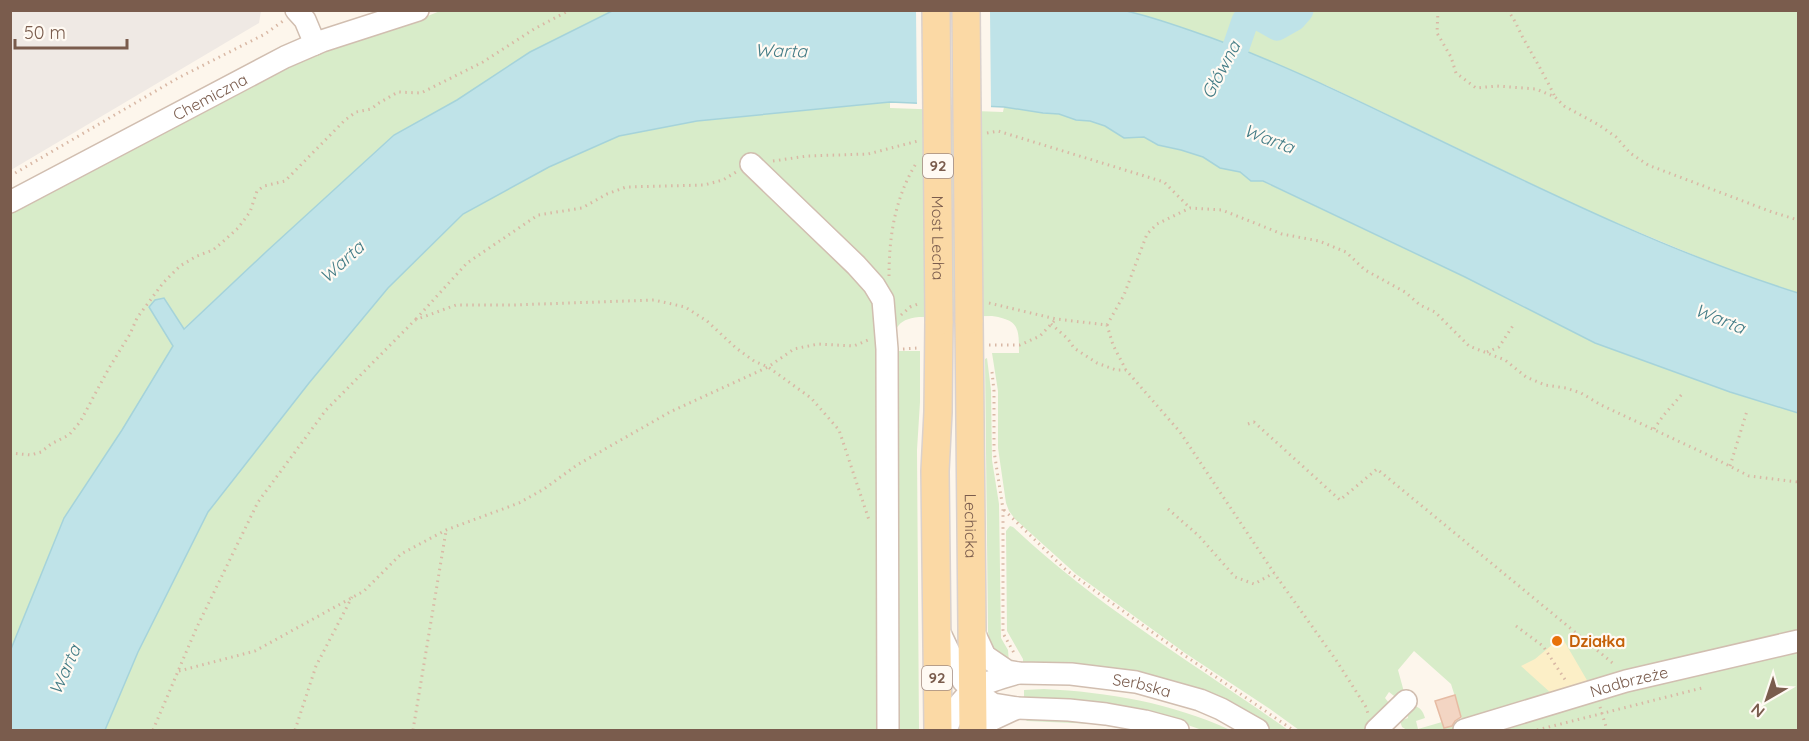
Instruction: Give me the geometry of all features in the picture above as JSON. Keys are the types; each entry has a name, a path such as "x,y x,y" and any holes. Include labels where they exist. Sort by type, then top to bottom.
{"main road":[{"name":"Most Lecha","path":"931,311 936,10"},
{"name":"Most Lecha","path":"966,10 980,319"},
{"name":"92","path":"931,311 938,412 936,471 938,730"},
{"name":"Lechicka","path":"973,730 972,627 980,319"}],"street":[{"name":"Chemiczna","path":"10,202 285,57 315,44 418,10"},
{"path":"292,13 305,20 315,44"},
{"path":"751,164 856,265 874,285 883,300 886,333 889,582 888,730"},
{"path":"937,626 963,681 993,704 1017,708 1106,714 1178,730"},
{"name":"Serbska","path":"972,627 986,656 996,665 1007,671 1016,665"},
{"name":"Nadbrzeże","path":"1464,730 1626,681 1798,641"},
{"name":"Serbska","path":"972,690 1016,665 1049,673 1118,679 1200,700 1258,730"},
{"path":"946,730 972,690"},
{"path":"1383,726 1406,701"},
{"path":"981,730 991,720 1017,708"}],"path":[{"path":"10,453 31,455 41,452 69,435 80,422 136,318 163,283 180,266 213,250 226,239 250,212 257,191 264,186 285,181 345,120 356,112 371,109 398,92 421,93 483,62 534,29 570,10"},
{"path":"1437,10 1437,33 1456,73 1476,88 1497,86 1536,88 1555,97 1564,106 1608,131 1630,153 1648,165 1798,220"},
{"path":"1507,10 1542,69 1555,97"},
{"path":"10,176 178,78 264,34 292,13"},
{"path":"889,281 889,250 894,218 908,177 920,158"},
{"path":"153,730 196,629 258,502 327,410 467,263 538,214 582,208 607,194 626,187 704,185 723,180 751,164"},
{"path":"1383,726 1366,707 1180,432 1126,370 1113,345 1107,326 1124,295 1147,234 1157,224 1190,208 1222,210 1282,234 1319,241 1346,252 1365,270 1435,312 1469,346 1505,360 1526,377 1545,385 1581,393 1601,405 1749,476 1798,482"},
{"path":"415,320 456,304 654,300 685,307 707,321 736,348 754,361 768,367 811,398 839,430 870,523"},
{"path":"179,671 255,651 364,591 401,554 446,530 519,503 544,489 577,465 670,412 768,367 794,349 818,344 854,346 886,333 910,307 931,311"},
{"path":"990,354 980,319 1056,319 1107,326"},
{"path":"992,345 1020,345 1040,336 1056,319"},
{"path":"1051,324 1074,348 1097,363 1116,370 1126,370"},
{"path":"1487,352 1499,347 1514,324"},
{"path":"991,363 994,391 994,451 1003,509 1003,630 1016,665"},
{"path":"1654,429 1683,393"},
{"path":"1730,466 1747,411"},
{"path":"1248,424 1254,422 1340,500 1377,469 1623,671 1626,681"},
{"path":"1003,509 1053,559 1074,576 1293,730"},
{"path":"1168,509 1199,536 1235,577 1254,584 1274,573"},
{"path":"413,730 446,530"},
{"path":"295,730 316,666 352,597"},
{"path":"1516,626 1543,646 1576,696"},
{"path":"1537,730 1702,688"},
{"path":"1602,712 1608,730"}],"shaded area":[{"path":"10,11 261,11 259,23 11,170"}],"green space":[{"path":"440,11 612,11 530,52 457,100 394,135 183,329 164,299 155,300 150,307 173,346 122,430 64,518 11,649 11,212 288,64 326,48 408,24"},
{"path":"1122,11 1798,11 1798,293 1742,275 1590,212 1328,86 1142,15"},
{"path":"890,102 890,108 1003,112 1004,107 1059,114 1076,120 1090,120 1124,138 1144,137 1158,145 1203,157 1220,168 1240,172 1251,181 1262,181 1465,277 1595,343 1730,392 1798,413 1798,637 1593,684 1453,730 1407,730 1402,727 1400,721 1408,718 1407,712 1412,706 1421,709 1425,718 1416,721 1418,729 1442,722 1444,728 1463,722 1451,684 1414,651 1398,670 1404,692 1398,699 1389,692 1385,698 1389,703 1366,730 1299,730 1185,653 1076,574 1015,519 1006,503 998,448 998,391 992,353 1019,353 1018,331 1008,320 992,316 919,317 905,320 897,327 892,351 920,351 917,450 919,730 105,730 138,652 208,512 309,383 388,288 463,214 549,167 619,136 697,121"},
{"path":"987,358 991,390 992,460 999,504 1001,638 1008,650 1009,663 994,650 988,632 985,359"},
{"path":"1010,526 1112,609 1288,730 1272,730 1248,715 1023,665 1023,659 1007,631 1006,531"},
{"path":"1798,647 1798,730 1487,730 1597,694"},
{"path":"1044,689 1139,700 1185,713 1230,730 1202,730 1179,722 1024,701 1024,690"},
{"path":"1024,718 1070,718 1149,730 1132,730 1095,724 1027,721"}],"sand":[{"path":"1559,639 1563,639 1588,682 1552,694 1521,666 1535,659"}],"water":[{"name":"Warta","path":"1122,10 1183,28 1273,62 1648,237 1747,276 1798,293 1798,413 1730,392 1595,343 1465,277 1263,181 1251,181 1240,172 1220,168 1203,157 1158,145 1144,137 1124,138 1105,126 1090,121 1076,120 1059,114 1004,107 890,102 697,121 619,136 549,167 463,214 388,288 309,383 208,512 138,652 105,730 11,730 11,649 64,518 122,430 173,346 149,307 155,300 164,298 184,329 394,135 457,100 530,52 612,11"}],"pier":[{"path":"916,11 954,11 955,108 917,106"},
{"path":"957,11 990,11 991,109 958,108"}],"building":[{"path":"1455,695 1461,717 1452,726 1444,728 1435,701"}],"waterway":[{"name":"Główna","path":"1218,79 1236,47 1245,21 1254,14 1277,27 1293,18 1300,10"}],"place":[{"name":"Działka","path":"1557,641"}]}
